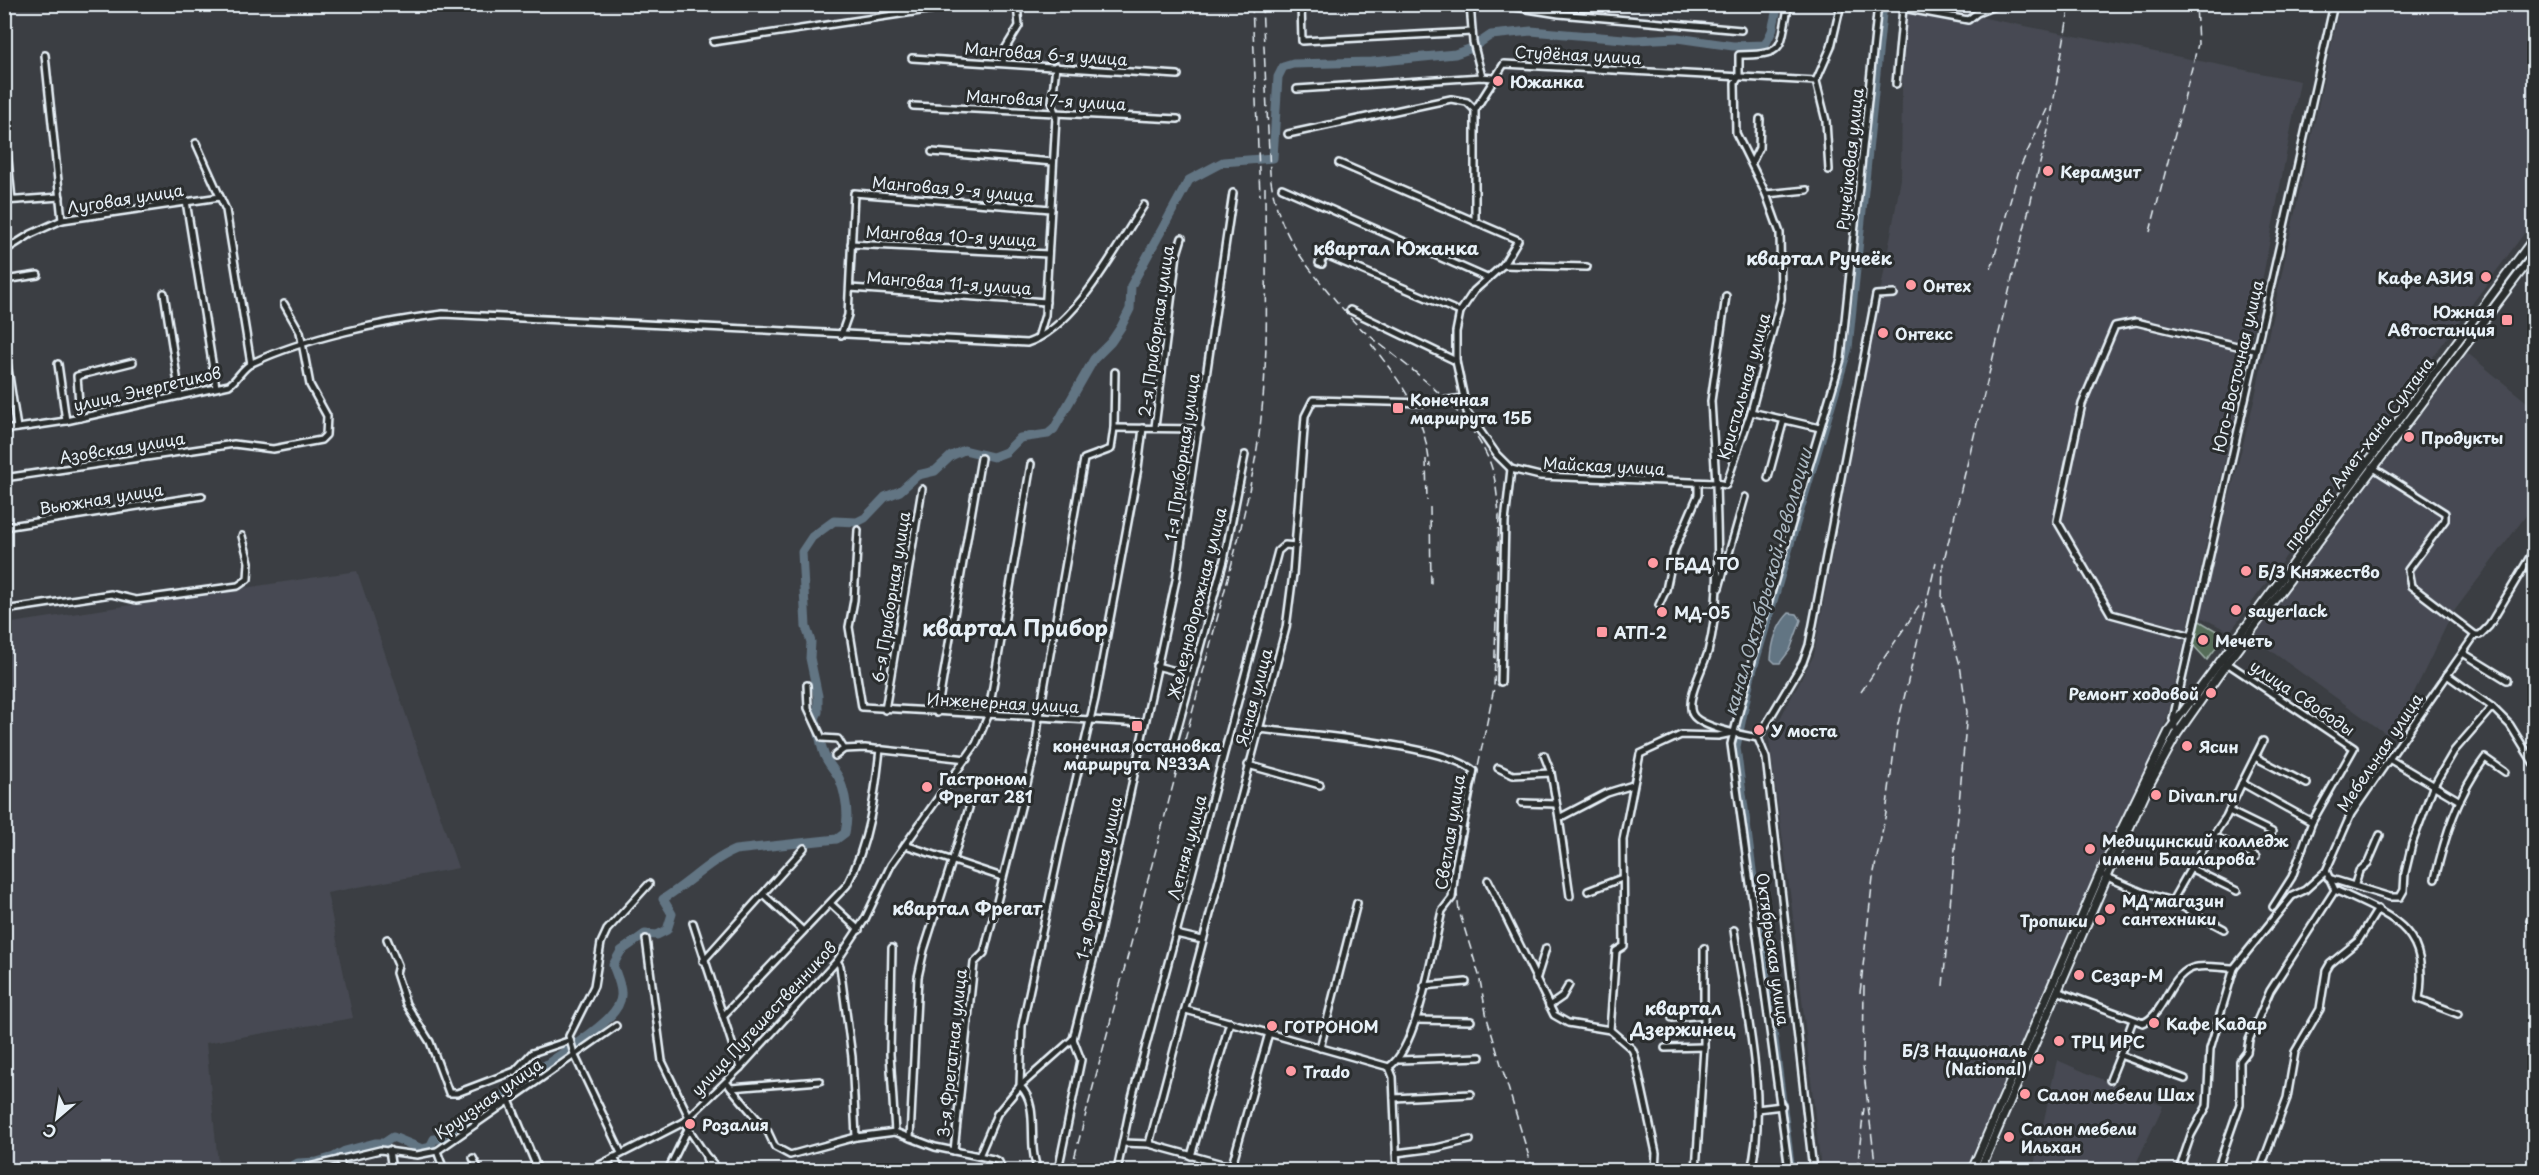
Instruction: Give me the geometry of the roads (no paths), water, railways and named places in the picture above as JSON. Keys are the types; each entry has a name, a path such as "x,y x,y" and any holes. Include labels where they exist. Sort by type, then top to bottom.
{"main road":[{"name":"проспект Амет-хана Султана","path":"1972,1170 2056,990 2142,784 2174,723 2370,466 2535,238"},
{"path":"2370,466 2535,254"},
{"path":"2103,876 2177,734 2223,661"},
{"path":"1980,1170 2056,990"}],"street":[{"path":"714,42 967,4"},
{"path":"1003,63 1005,49 1019,26 1017,4"},
{"path":"1301,4 1302,41 1472,32"},
{"path":"1470,4 1473,42 1482,76"},
{"path":"1496,4 1560,14 1741,30"},
{"name":"Кристальная улица","path":"1716,483 1726,485 1729,482 1751,412 1781,299 1780,233 1752,162 1736,133 1735,83 1739,76 1739,55 1765,55 1778,49 1789,4"},
{"path":"1829,170 1826,121 1816,81 1831,47 1841,4"},
{"name":"Ручейковая улица","path":"1734,733 1758,637 1841,359 1878,4"},
{"path":"1896,84 1903,9 1968,20 1977,13 1999,4"},
{"name":"Юго-Восточная улица","path":"2177,734 2174,723 2192,636 2254,350 2334,4"},
{"path":"45,55 62,220"},
{"name":"Манговая 6-я улица","path":"912,58 1178,75"},
{"name":"Студёная улица","path":"1493,78 1504,64 1816,81"},
{"path":"1038,339 1046,302 1055,112 1052,102 1056,66"},
{"path":"1297,89 1482,76 1493,78 1488,93 1475,110 1475,222"},
{"path":"1288,134 1451,99 1467,102 1475,110"},
{"name":"Манговая 7-я улица","path":"914,105 1178,119"},
{"path":"1752,162 1759,148 1760,119"},
{"path":"4,120 12,200"},
{"path":"196,143 226,210 251,364"},
{"path":"932,152 1053,162"},
{"path":"1339,163 1518,240 1503,266 1487,278 1460,312 1455,332 1456,361 1467,412 1497,455 1510,469 1505,522 1501,682"},
{"path":"1282,188 1487,278"},
{"path":"1766,194 1808,190"},
{"name":"Манговая 9-я улица","path":"851,244 854,193 1051,209"},
{"name":"1-я Приборная улица","path":"1143,723 1184,534 1233,193"},
{"path":"4,201 60,197"},
{"name":"Луговая улица","path":"4,251 31,234 62,220 220,197"},
{"path":"186,201 216,387"},
{"path":"1038,339 1068,313 1099,274 1144,205"},
{"name":"2-я Приборная улица","path":"1155,428 1177,254 1182,238"},
{"path":"842,335 848,315 851,244"},
{"name":"Манговая 10-я улица","path":"851,244 1048,254"},
{"path":"1322,264 1319,263 1326,255 1460,312"},
{"path":"1503,266 1587,267"},
{"path":"4,280 38,274"},
{"name":"Манговая 11-я улица","path":"849,288 1046,302"},
{"path":"164,293 180,396"},
{"path":"1758,738 1803,662 1809,645 1876,295 1894,294"},
{"path":"1718,592 1716,483 1711,401 1726,296"},
{"path":"284,304 300,332 302,346"},
{"path":"1350,310 1456,361"},
{"name":"улица Энергетиков","path":"4,430 66,421 216,387 237,380 251,364 302,346 426,316 443,314 1027,343 1038,339"},
{"path":"2192,636 2110,614 2057,521 2082,404 2115,326 2136,321 2254,350"},
{"path":"4,343 17,428"},
{"name":"Азовская улица","path":"4,478 244,444 273,449 321,440 326,435 327,416 313,395 302,346"},
{"path":"80,418 77,376 133,362"},
{"path":"58,364 66,421"},
{"path":"1115,372 1114,428 1200,429"},
{"name":"Ясная улица","path":"1149,1144 1286,628 1296,546 1305,416 1313,400 1425,403 1464,398"},
{"path":"1751,412 1820,428"},
{"path":"1768,478 1784,419"},
{"name":"3-я Фрегатная улица","path":"954,1151 974,963 984,953 1035,752 1039,717 1084,459 1111,449 1114,428"},
{"name":"2-я Приборная улица","path":"1020,1086 1022,1026 1090,719 1138,468 1143,428"},
{"name":"Железнодорожная улица","path":"1170,756 1224,560 1245,455"},
{"path":"937,713 981,458"},
{"name":"улица Путешественников","path":"590,1170 684,1122 740,1068 837,961 859,930 891,865 967,759 988,716 1031,464"},
{"path":"2370,466 2445,513 2445,520 2408,570 2411,586 2475,635"},
{"name":"Майская улица","path":"1510,469 1540,476 1716,483"},
{"path":"1659,605 1666,590 1674,551 1698,495 1698,483"},
{"name":"6-я Приборная улица","path":"885,710 922,489"},
{"name":"Вьюжная улица","path":"4,526 202,496"},
{"path":"1745,497 1718,592 1708,651 1690,703 1692,714 1700,722 1758,738"},
{"name":"Инженерная улица","path":"858,530 854,600 849,627 862,707 988,716 1143,723"},
{"path":"4,610 111,594 136,600 238,586 248,579 250,572 242,536"},
{"name":"Летняя улица","path":"1117,1170 1132,1098 1278,551 1285,545 1296,546"},
{"name":"Мебельная улица","path":"2234,968 2292,896 2305,890 2327,874 2351,814 2475,635 2480,635 2489,626 2535,550"},
{"path":"2463,653 2507,680"},
{"name":"улица Свободы","path":"2223,661 2354,748 2312,822"},
{"path":"1156,666 1192,675"},
{"path":"2447,675 2492,707 2510,725 2535,764"},
{"path":"807,685 808,708 822,738 838,739 844,748"},
{"path":"2327,874 2390,897 2400,897 2404,890 2404,873 2412,844 2433,787 2454,751 2492,707"},
{"name":"1-я Фрегатная улица","path":"1073,1039 1099,937 1143,723"},
{"name":"Светлая улица","path":"1258,729 1400,747 1451,760 1474,771 1455,869 1452,898 1442,911 1416,1020 1399,1060"},
{"path":"1610,1030 1616,951 1623,946 1625,927 1622,878 1623,840 1638,759 1644,751 1681,735 1718,736 1734,733"},
{"name":"Октябрьская улица","path":"1734,733 1731,744 1789,1170"},
{"path":"1758,738 1766,758 1813,1170"},
{"path":"2172,901 2190,868 2229,811 2263,741"},
{"path":"835,756 844,748 880,749 967,759"},
{"path":"723,1016 847,885 855,869 871,818 880,749"},
{"path":"1544,755 1551,773 1570,896"},
{"path":"2255,757 2307,784"},
{"path":"2435,879 2446,830 2469,779 2485,758 2505,772"},
{"path":"2389,759 2460,801"},
{"path":"1248,765 1320,785"},
{"path":"1498,768 1514,775 1551,773"},
{"path":"2242,783 2312,822 2292,877 2273,907"},
{"path":"1559,818 1607,793 1633,785"},
{"path":"1522,803 1556,804"},
{"path":"910,1138 918,977 924,950 969,808"},
{"path":"2229,811 2272,832"},
{"path":"2355,885 2359,871 2368,863 2379,835"},
{"path":"2214,836 2256,857"},
{"path":"905,845 1002,877"},
{"path":"703,961 804,848"},
{"path":"2190,868 2237,891"},
{"path":"2327,874 2335,890 2378,909 2393,919 2420,950 2423,973 2419,999 2457,1014"},
{"path":"2103,876 2172,901 2224,929"},
{"path":"1588,891 1622,878"},
{"path":"1488,880 1549,1006 1560,1021 1610,1030 1632,1049 1656,1153 1655,1170"},
{"path":"621,1153 568,1041 594,986 601,943 607,930 648,884"},
{"path":"2217,1170 2240,1104 2239,1062 2247,1052 2249,1040 2270,991 2335,890"},
{"path":"763,894 803,931"},
{"path":"1320,1047 1357,903"},
{"path":"831,904 859,930"},
{"path":"2260,1170 2287,1098 2292,1065 2300,1039 2320,1009 2326,971 2358,941 2378,909"},
{"path":"2535,910 2530,920 2535,924"},
{"path":"693,923 703,961 740,1068"},
{"path":"1734,930 1757,1109 1756,1151 1751,1170"},
{"path":"1176,934 1202,940"},
{"path":"387,939 398,965 396,973 406,1004 430,1042 449,1093 457,1093 515,1071 532,1053 568,1041"},
{"path":"646,939 662,1061 689,1117"},
{"path":"892,948 890,1054 895,1132"},
{"path":"1536,980 1546,948"},
{"path":"1696,1170 1704,1047 1704,948"},
{"path":"837,961 840,966 850,1032 856,1137"},
{"path":"2056,990 2133,1020 2146,1022 2178,979 2195,966 2234,968 2210,1049 2207,1106 2191,1135 2179,1170"},
{"path":"1424,986 1466,982"},
{"path":"1549,1006 1562,996 1569,985"},
{"path":"1186,1010 1389,1067"},
{"path":"1672,1018 1704,1015"},
{"path":"1416,1020 1471,1021"},
{"path":"2110,1080 2133,1020"},
{"path":"1191,1156 1230,1022"},
{"name":"Круизная улица","path":"296,1170 389,1150 417,1155 437,1150 616,1026"},
{"path":"1123,1143 1149,1144 1191,1156 1232,1164 1269,1033"},
{"path":"979,1156 997,1114 1020,1086 1073,1039 1081,1060 1058,1170"},
{"path":"1665,1048 1704,1047"},
{"path":"2120,1055 2185,1079"},
{"path":"1389,1067 1399,1060 1480,1057"},
{"path":"1389,1067 1394,1098 1397,1170"},
{"path":"730,1088 820,1081"},
{"path":"726,1082 781,1152 790,1155 856,1137 895,1132 954,1151 999,1162 1002,1170"},
{"path":"1020,1086 1028,1094 1031,1104 1031,1143 1038,1170"},
{"path":"1394,1098 1471,1094"},
{"path":"509,1100 538,1170"},
{"path":"1757,1109 1782,1106"},
{"path":"684,1122 706,1156 719,1170"},
{"path":"671,1168 688,1129"},
{"path":"1396,1153 1436,1148 1470,1140"},
{"path":"389,1150 392,1170"},
{"path":"437,1150 444,1170"},
{"path":"706,1156 710,1170"},
{"path":"614,1157 620,1170"},
{"path":"472,1158 479,1170"},
{"path":"340,1159 342,1170"}],"water":[{"path":"1789,613 1797,614 1801,620 1790,650 1780,663 1775,663 1771,659 1774,640 1778,628"}],"waterway":[{"path":"575,1045 604,1022 617,1008 621,990 613,965 621,951 645,934 657,935 667,930 672,914 663,899 716,860 735,850 837,839 845,833 847,812 843,791 839,778 824,754 815,718 818,712 818,696 810,658 811,642 806,627 802,552 812,537 834,521 857,522 865,518 885,497 900,491 918,475 935,471 951,456 964,450 993,457 1006,452 1020,438 1048,434 1054,429 1094,359 1111,342 1121,327 1130,309 1131,286 1189,180 1223,162 1273,158 1278,77 1283,67 1293,64 1372,62 1455,54 1472,48 1491,35 1531,31 1635,40 1677,38 1733,46 1765,45 1772,31 1778,4"},
{"name":"канал Октябрьской Революции","path":"1793,1170 1738,747 1752,679 1850,348 1885,4"},
{"path":"268,1170 287,1169 298,1163 317,1162 345,1151 375,1143 384,1143 393,1137 422,1149 430,1147 434,1139 448,1139 472,1116 566,1051"}],"railway":[{"path":"1252,4 1260,196"},
{"path":"1262,4 1270,173 1277,209 1290,240 1309,268 1355,322 1437,391 1466,423 1479,441 1493,473 1499,514 1494,688 1458,864 1457,894 1459,911 1479,975 1487,1018 1533,1170"},
{"path":"1943,986 1967,712 1960,665 1942,601 1943,564 2050,122 2070,4"},
{"path":"2150,232 2198,44 2196,4"},
{"path":"1991,269 2019,170 2047,109"},
{"path":"1071,1170 1238,540 1251,479 1264,389 1265,187"},
{"path":"1371,344 1411,401 1423,431 1430,467"},
{"path":"1426,459 1427,501"},
{"path":"1430,507 1431,588"},
{"path":"1860,993 1873,877 1886,813 1897,728 1936,562"},
{"path":"1861,692 1922,602"},
{"path":"1864,986 1863,1066 1876,1170"},
{"path":"1857,1170 1864,1108"}],"place":[{"name":"Южанка","path":"1498,81"},
{"name":"Керамзит","path":"2048,171"},
{"name":"Кафе АЗИЯ","path":"2486,277"},
{"name":"Онтех","path":"1911,285"},
{"name":"Южная Автостанция","path":"2507,320"},
{"name":"Онтекс","path":"1883,333"},
{"name":"Конечная маршрута 15Б","path":"1398,408"},
{"name":"Продукты","path":"2409,437"},
{"name":"ГБДД ТО","path":"1653,563"},
{"name":"Б/З Княжество","path":"2246,571"},
{"name":"sayerlack","path":"2236,610"},
{"name":"МД-05","path":"1662,612"},
{"name":"АТП-2","path":"1602,632"},
{"name":"Мечеть","path":"2203,640"},
{"name":"Ремонт ходовой","path":"2211,693"},
{"name":"конечная остановка маршрута №33А","path":"1137,726"},
{"name":"У моста","path":"1759,730"},
{"name":"Ясин","path":"2187,746"},
{"name":"Гастроном Фрегат 281","path":"927,787"},
{"name":"Divan.ru","path":"2156,795"},
{"name":"Медицинский колледж имени Башларова","path":"2090,849"},
{"name":"МД магазин сантехники","path":"2110,909"},
{"name":"Тропики","path":"2100,920"},
{"name":"Сезар-М","path":"2079,975"},
{"name":"Кафе Кадар","path":"2154,1023"},
{"name":"ГОТРОНОМ","path":"1272,1026"},
{"name":"ТРЦ ИРС","path":"2059,1041"},
{"name":"Б/З Националь (National)","path":"2039,1059"},
{"name":"Trado","path":"1291,1071"},
{"name":"Салон мебели Шах","path":"2025,1094"},
{"name":"Розалия","path":"690,1124"},
{"name":"Салон мебели Ильхан","path":"2009,1137"}],"district":[{"name":"квартал Южанка","path":"1396,247"},
{"name":"квартал Ручеёк","path":"1819,257"},
{"name":"квартал Прибор","path":"1015,626"},
{"name":"квартал Фрегат","path":"967,907"},
{"name":"квартал Дзержинец","path":"1683,1017"}]}
